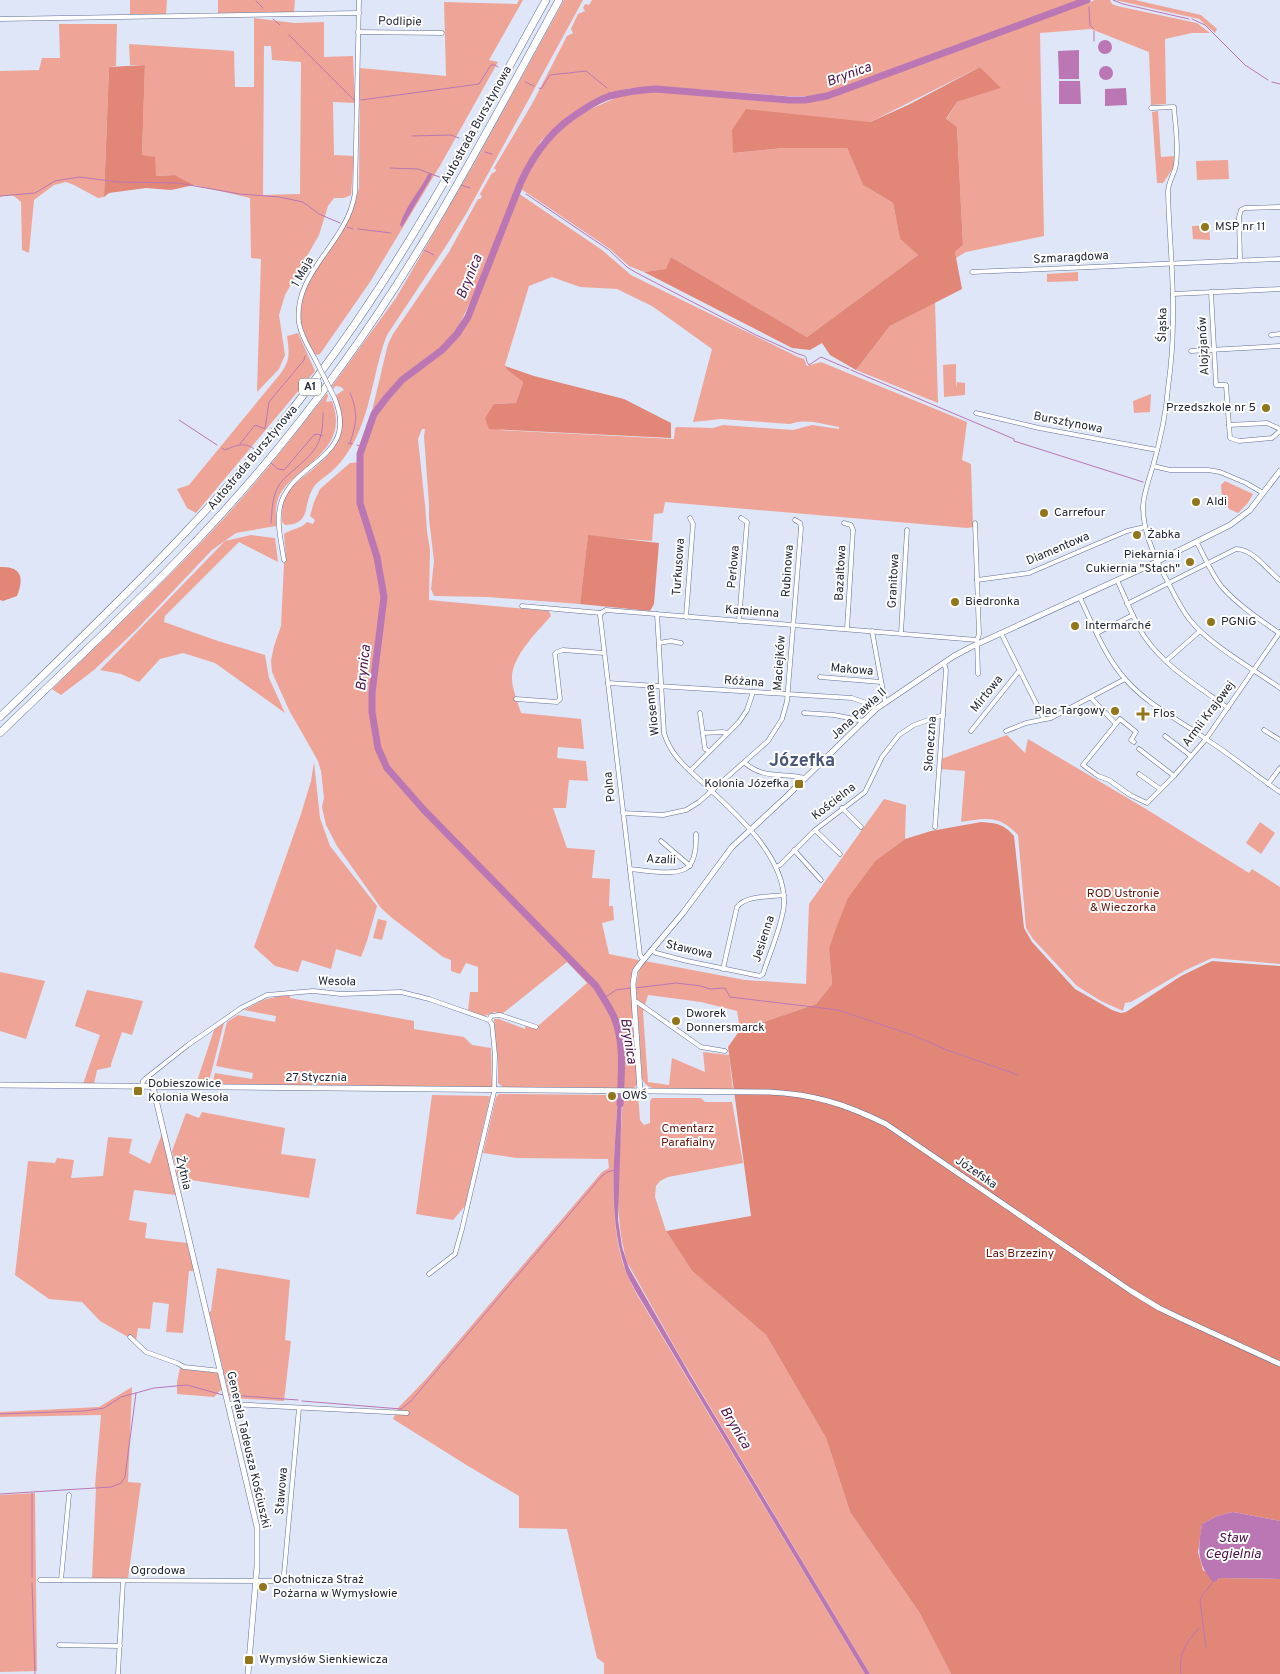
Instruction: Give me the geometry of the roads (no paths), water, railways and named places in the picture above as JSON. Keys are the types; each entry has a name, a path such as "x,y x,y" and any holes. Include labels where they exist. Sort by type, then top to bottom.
{"highway":[{"name":"Autostrada Bursztynowa","path":"0,716 184,535 250,461 308,390 368,306 414,234 546,0"},
{"name":"Autostrada Bursztynowa","path":"0,733 201,536 262,467 323,390 372,322 425,240 559,0"}],"street":[{"name":"1 Maja","path":"284,560 279,511 286,490 324,456 335,442 339,432 340,420 335,399 301,332 298,309 308,280 343,226 356,193 359,0"},
{"path":"0,19 359,13"},
{"name":"Podlipie","path":"358,32 442,33"},
{"name":"Śląska","path":"1152,108 1174,107 1177,144 1176,165 1169,181 1168,191 1173,294 1168,391 1157,450 1144,497 1145,527 1151,547 1168,583 1185,613 1200,631 1280,688"},
{"path":"1240,260 1239,217 1241,210 1245,208 1280,207"},
{"name":"Szmaragdowa","path":"972,272 1280,259"},
{"path":"1173,294 1280,289"},
{"name":"Alojzjanów","path":"1211,292 1216,385 1226,384 1229,425"},
{"path":"1271,335 1280,334"},
{"path":"1191,351 1280,346"},
{"name":"Bursztynowa","path":"976,413 1039,428 1157,450"},
{"path":"1267,423 1280,430 1272,438 1239,440 1230,438 1229,425 1267,423"},
{"path":"1153,466 1220,472 1246,483 1263,493"},
{"name":"Jana Pawła II","path":"640,1091 633,984 636,969 683,913 732,847 885,702 978,642 1080,598 1230,526 1242,517 1280,471"},
{"name":"Turkusowa","path":"686,617 693,524 690,518"},
{"name":"Perłowa","path":"739,621 747,522 741,518"},
{"name":"Rubinowa","path":"793,625 801,528 800,523 795,520"},
{"name":"Bazaltowa","path":"844,523 851,525 853,530 847,629"},
{"path":"974,523 979,634 978,674"},
{"name":"Diamentowa","path":"977,580 1029,573 1127,531 1145,527"},
{"name":"Granitowa","path":"901,634 907,530"},
{"path":"1197,542 1207,564 1221,586 1241,605 1280,632"},
{"path":"1127,604 1236,549 1244,549 1250,553 1280,580"},
{"path":"1117,580 1133,615 1156,651 1180,675 1228,708"},
{"path":"1080,598 1110,658 1125,680 1164,712 1206,739 1280,792"},
{"name":"Kamienna","path":"522,606 601,613 606,610 847,629 978,642"},
{"name":"Polna","path":"601,613 604,653 640,955 643,959"},
{"name":"Wiosenna","path":"657,614 660,686 664,733 667,744 678,760 750,830"},
{"path":"1097,633 1133,615"},
{"name":"Maciejków","path":"623,812 653,815 677,813 691,807 745,763 773,736 782,719 788,694 793,625"},
{"path":"872,631 885,702"},
{"path":"1166,661 1200,631"},
{"name":"Armii Krajowej","path":"1116,724 1083,764 1098,776 1109,780 1130,795 1147,803 1174,776 1206,739 1280,632"},
{"path":"1001,633 1044,719"},
{"path":"658,643 671,641 681,643"},
{"path":"516,699 557,702 560,699 557,652 563,650 604,653"},
{"name":"Słoneczna","path":"935,827 946,670 944,663"},
{"name":"Mirtowa","path":"971,730 1019,671"},
{"name":"Makowa","path":"820,677 881,682"},
{"path":"1006,731 1026,723 1051,718 1125,680"},
{"name":"Różana","path":"608,683 852,698 872,705 876,709"},
{"path":"690,771 739,722 747,710 753,692"},
{"path":"1091,698 1116,724 1120,719 1136,732 1132,740 1134,742"},
{"path":"700,713 705,749 709,751"},
{"path":"804,713 834,715 864,721"},
{"name":"Kościelna","path":"776,867 815,830 865,792 882,757 899,735 914,725 943,715"},
{"path":"1264,730 1280,740"},
{"path":"703,734 726,733"},
{"path":"1165,736 1191,756"},
{"path":"1139,749 1174,776"},
{"path":"745,763 754,771 763,774 806,778"},
{"path":"1268,784 1280,768"},
{"path":"1139,774 1160,789"},
{"path":"842,808 861,827"},
{"name":"Jesienna","path":"750,830 760,841 776,867 784,895 782,917 763,974"},
{"path":"815,830 840,854"},
{"name":"Azalii","path":"630,868 680,872 690,866 695,852 696,834"},
{"name":"Azalii","path":"661,841 690,866"},
{"path":"794,850 821,880"},
{"path":"724,969 737,907 747,900 784,895"},
{"name":"Stawowa","path":"651,950 656,953 756,977 763,974"},
{"name":"Wesoła","path":"142,1087 145,1079 188,1045 242,1008 267,995 314,992 342,994 400,992 429,999 489,1020"},
{"path":"634,1002 650,1010 701,1047 725,1051"},
{"path":"429,1274 455,1254 494,1090 495,1055 492,1024 489,1020 491,1016 500,1015 536,1027"},
{"name":"27 Stycznia","path":"0,1085 629,1091"},
{"name":"Żytnia","path":"153,1087 194,1263"},
{"name":"Józefska","path":"629,1091 791,1093 813,1096 858,1110 886,1124 1131,1291 1159,1308 1280,1364"},
{"name":"Generała Tadeusza Kościuszki","path":"194,1263 257,1527 256,1582 248,1674"},
{"path":"130,1337 146,1352 184,1367 221,1371"},
{"path":"229,1404 407,1413"},
{"name":"Stawowa","path":"256,1582 280,1581 284,1574 299,1408"},
{"path":"60,1580 69,1495"},
{"name":"Ogrodowa","path":"40,1580 256,1582"},
{"path":"118,1674 123,1581"},
{"path":"59,1645 120,1646"}],"water":[{"path":"1102,40 1108,40 1112,47 1108,54 1102,54 1098,50 1098,44"},
{"path":"1079,50 1079,79 1059,79 1058,51"},
{"path":"1103,66 1109,66 1113,73 1109,80 1103,80 1099,76 1099,70"},
{"path":"1059,81 1080,81 1081,104 1059,104"},
{"path":"1126,88 1127,105 1105,106 1105,89"},
{"path":"429,173 432,174 431,178 402,227 400,225 405,211"},
{"path":"618,1095 622,1095 618,1219 622,1247 629,1268 689,1373 870,1674 865,1674 627,1275 615,1223 614,1159"},
{"name":"Staw Cegielnia","path":"1233,1512 1280,1521 1280,1579 1219,1578 1213,1582 1207,1575 1201,1562 1199,1548 1202,1524 1217,1516"}],"waterway":[{"name":"Brynica","path":"620,1104 622,1060 620,1038 614,1017 596,986 424,810 387,768 378,748 372,712 372,693 384,597 377,557 360,503 360,454 374,414 402,380 442,350 457,334 468,317 526,171 539,150 554,132 593,104 616,95 656,89 789,100 805,100 827,96 1087,0"},
{"path":"1113,0 1189,19"},
{"path":"256,1 263,8"},
{"path":"1089,7 1090,25 1093,28"},
{"path":"273,19 280,25"},
{"path":"1192,19 1205,25 1245,65 1268,80"},
{"path":"1094,31 1094,41"},
{"path":"289,35 354,100"},
{"path":"361,100 479,84 491,65 498,67"},
{"path":"539,88 541,89 550,75 586,71 607,88"},
{"path":"525,82 534,86"},
{"path":"1272,82 1280,84"},
{"name":"Brynica","path":"609,92 610,96"},
{"path":"412,136 451,135 459,138"},
{"path":"485,152 492,154"},
{"path":"390,168 418,169 442,178"},
{"path":"0,196 35,193 55,181 79,177 118,182 178,183 240,194 279,197 303,202 319,214 340,223"},
{"path":"461,185 470,188"},
{"name":"Brynica","path":"518,188 521,191"},
{"path":"526,194 609,250 635,272 756,335 804,356 809,365 821,357 849,369"},
{"path":"347,227 353,229"},
{"path":"358,229 391,233"},
{"path":"424,250 434,255"},
{"path":"240,444 255,425 265,429 269,402 304,360 305,356"},
{"path":"851,370 1014,439 1014,441 1143,482"},
{"path":"350,393 356,413 350,443"},
{"path":"271,523 275,493 283,480 314,451 322,431 323,413"},
{"path":"179,420 217,445"},
{"path":"271,463 278,469 284,470 314,435 323,436"},
{"path":"348,443 352,444"},
{"path":"222,448 225,450 247,445 254,449"},
{"name":"Brynica","path":"357,445 362,447"},
{"path":"635,988 676,983 710,989 725,988 730,997 838,1010 915,1036 947,1050 1018,1075"},
{"path":"604,998 616,990 631,988"},
{"path":"302,1401 401,1409 411,1401 601,1177 607,1172 615,1170"},
{"path":"0,1414 84,1411 104,1408 121,1397 154,1388 187,1385 223,1395"},
{"path":"0,1494 111,1487 121,1483 125,1477 136,1393"},
{"path":"230,1395 298,1400"},
{"path":"32,1493 32,1577"},
{"path":"1201,1597 1213,1582"},
{"path":"32,1583 35,1674"},
{"path":"1201,1598 1206,1647"},
{"path":"1181,1674 1180,1667 1184,1649 1199,1628"}],"place":[{"name":"MSP nr 11","path":"1205,227"},
{"name":"Przedszkole nr 5","path":"1266,408"},
{"name":"Aldi","path":"1196,502"},
{"name":"Carrefour","path":"1044,513"},
{"name":"Żabka","path":"1137,535"},
{"name":"Piekarnia i Cukiernia \"Stach\"","path":"1190,562"},
{"name":"Biedronka","path":"955,602"},
{"name":"PGNiG","path":"1211,622"},
{"name":"Intermarché","path":"1075,626"},
{"name":"Plac Targowy","path":"1115,711"},
{"name":"Flos","path":"1143,714"},
{"name":"Kolonia Józefka","path":"799,784"},
{"name":"Dworek Donnersmarck","path":"676,1021"},
{"name":"Dobieszowice Kolonia Wesoła","path":"138,1091"},
{"name":"OWŚ","path":"612,1096"},
{"name":"Ochotnicza Straż Pożarna w Wymysłowie","path":"263,1587"},
{"name":"Wymysłów Sienkiewicza","path":"249,1660"}],"district":[{"name":"Józefka","path":"802,761"}],"park label":[{"name":"ROD Ustronie & Wieczorka","path":"1123,901"},
{"name":"Cmentarz Parafialny","path":"688,1136"},
{"name":"Las Brzeziny","path":"1020,1254"}]}
